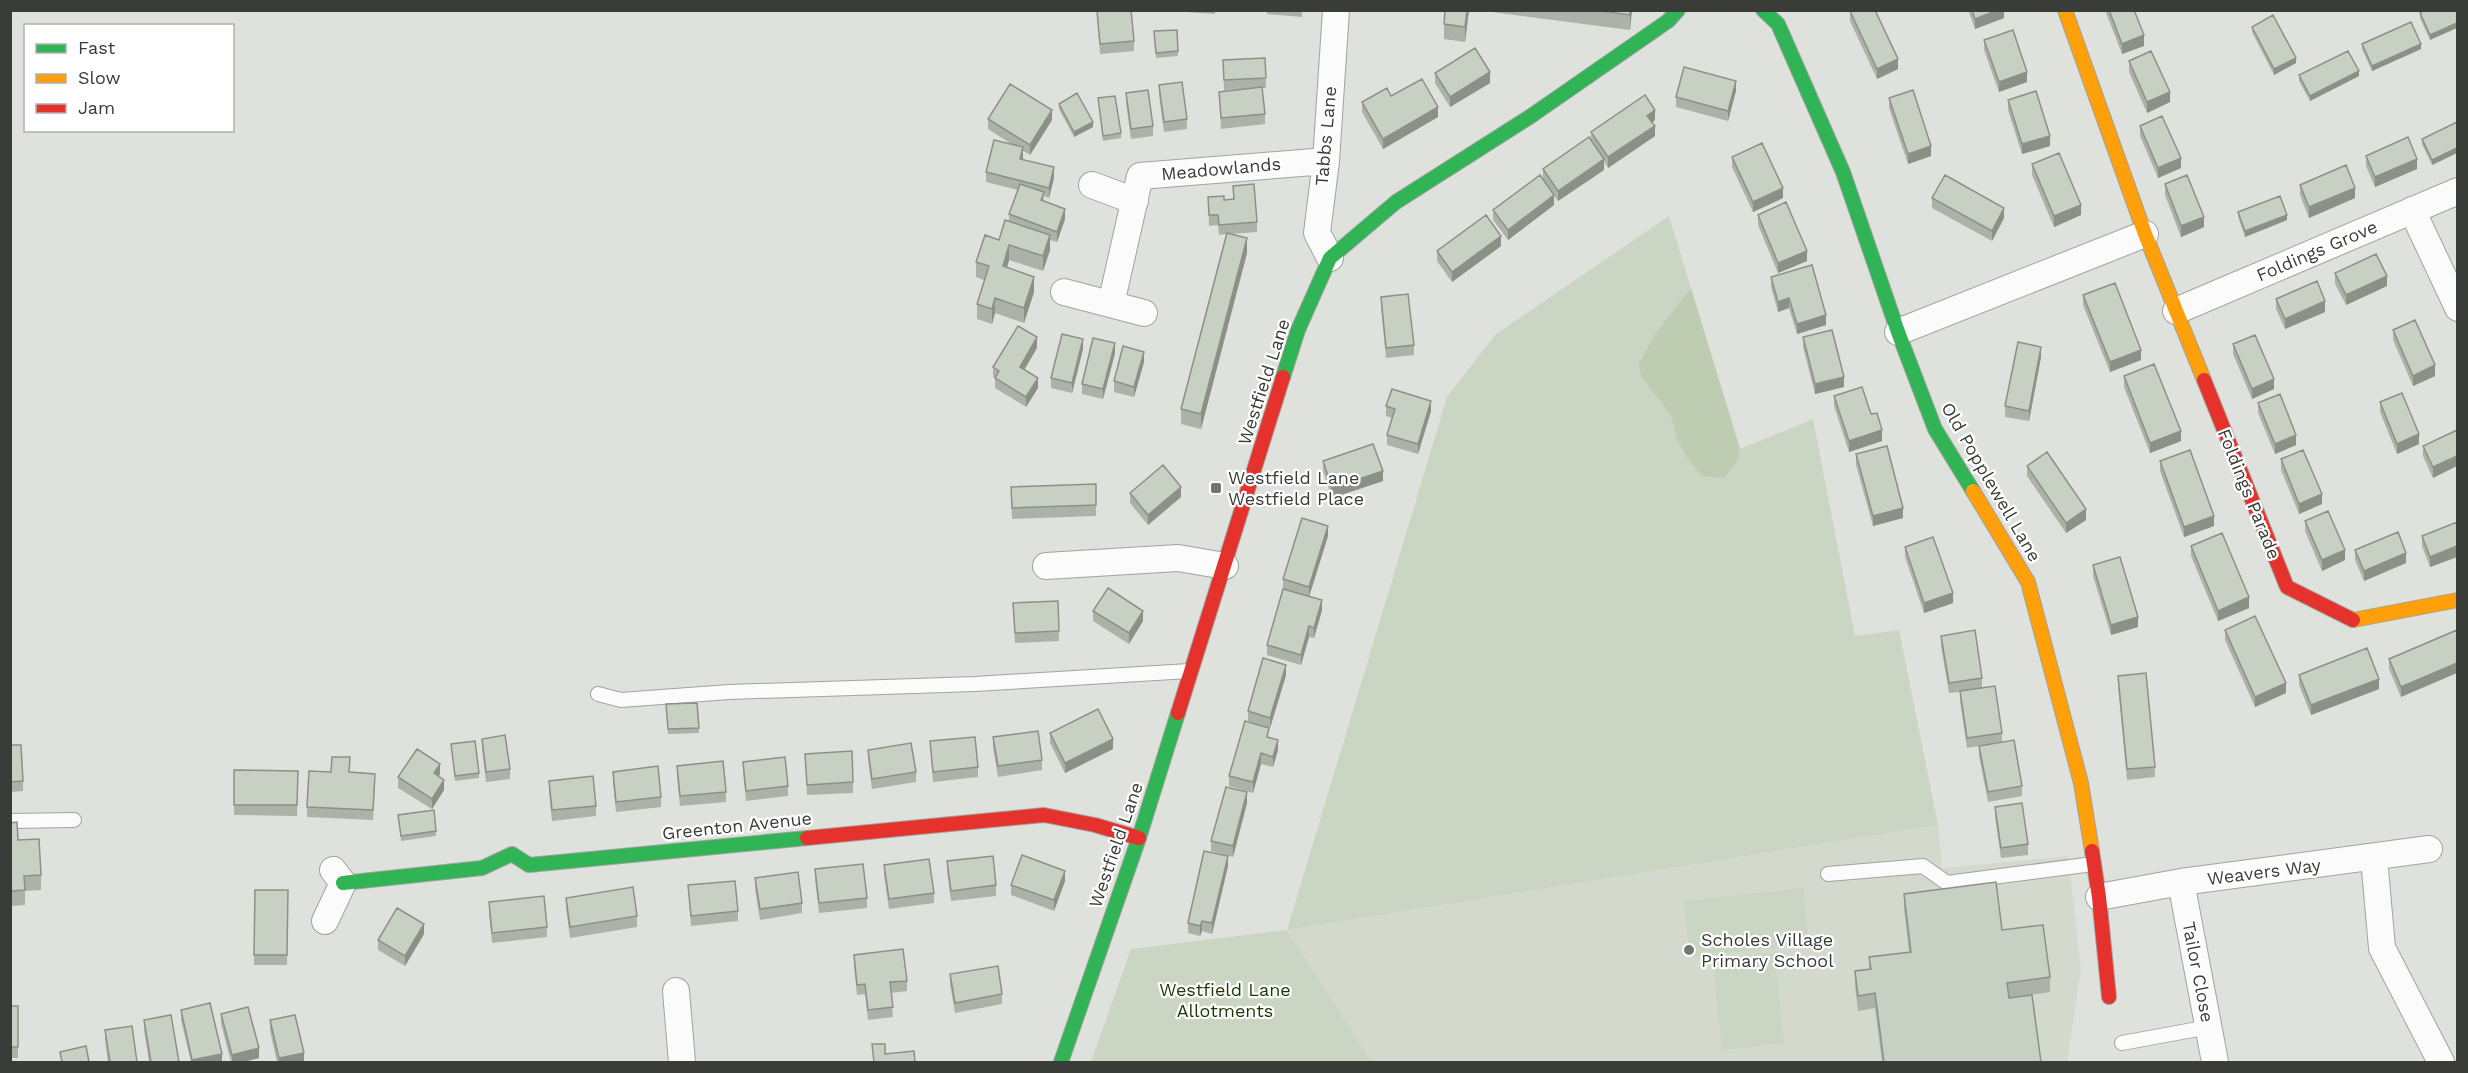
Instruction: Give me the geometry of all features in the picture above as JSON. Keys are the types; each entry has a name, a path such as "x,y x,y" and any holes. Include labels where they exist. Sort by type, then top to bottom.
{"street":[{"name":"Tabbs Lane","path":"1330,258 1317,233 1326,161 1336,10"},
{"name":"Westfield Lane","path":"1061,1062 1139,838 1298,330 1330,258 1396,202 1531,116 1668,21 1678,10"},
{"name":"Old Popplewell Lane","path":"1763,10 1778,24 1844,171 1898,332 1935,429 2028,582 2081,783 2099,897 2109,997"},
{"name":"Foldings Parade","path":"2066,10 2145,234 2286,587 2352,620 2457,600"},
{"name":"Meadowlands","path":"1111,304 1140,176 1326,161"},
{"path":"1092,185 1135,201"},
{"name":"Foldings Grove","path":"2176,311 2457,191"},
{"path":"2412,210 2457,308"},
{"path":"1898,332 2145,234"},
{"path":"1064,292 1144,313"},
{"path":"1046,566 1178,558 1225,566"},
{"name":"Greenton Avenue","path":"338,876 482,868 512,854 529,865 1044,815 1095,825 1139,838"},
{"name":"Weavers Way","path":"2099,897 2181,882 2429,849"},
{"path":"2374,858 2382,948 2441,1062"},
{"path":"326,921 338,876"},
{"name":"Tailor Close","path":"2181,882 2215,1062"},
{"path":"676,991 682,1062"}],"lane":[{"path":"598,694 621,700 729,692 975,684 1192,671"},
{"path":"10,821 74,820"},
{"path":"1828,874 1923,866 1947,883 2093,864"},
{"path":"2122,1043 2209,1027"}],"shaded area":[{"name":"Scholes Village Primary School","path":"1938,825 1942,868 2068,856 2081,970 2067,1062 1372,1062 1287,930"}],"green space":[{"path":"1669,216 1740,449 1813,419 1855,636 1899,630 1938,825 1287,930 1447,397 1496,334"},
{"path":"1691,288 1740,449 1737,461 1724,478 1703,476 1693,466 1678,442 1671,415 1641,376 1639,364 1655,334"},
{"path":"1803,888 1809,944 1690,957 1684,901"},
{"name":"Westfield Lane Allotments","path":"1287,930 1372,1062 1091,1062 1131,949"},
{"path":"1774,952 1784,1043 1722,1050 1713,959"}],"building":[{"path":"1131,10 1134,41 1100,44 1097,11"},
{"path":"1445,10 1467,10 1465,27 1444,24"},
{"path":"1594,10 1630,10 1630,15"},
{"path":"1851,10 1875,10 1898,59 1877,69"},
{"path":"1972,10 1998,10 1975,19"},
{"path":"2109,10 2134,10 2144,35 2122,44"},
{"path":"2425,10 2457,10 2457,23 2430,35 2420,13"},
{"path":"2273,15 2296,58 2274,69 2252,27"},
{"path":"2411,22 2421,44 2372,66 2362,44"},
{"path":"1177,30 1178,51 1156,53 1154,31"},
{"path":"2013,30 2027,72 1999,82 1984,40"},
{"path":"1475,48 1490,72 1450,97 1435,73"},
{"path":"2151,51 2170,92 2147,102 2129,61"},
{"path":"2348,51 2359,71 2310,96 2299,75"},
{"path":"1265,58 1266,78 1224,80 1223,60"},
{"path":"1684,67 1736,81 1728,111 1676,97"},
{"path":"1422,79 1438,107 1383,139 1362,102 1387,88 1391,96"},
{"path":"1182,82 1187,119 1164,122 1159,85"},
{"path":"1010,84 1052,110 1030,145 988,119"},
{"path":"1262,87 1265,114 1221,118 1219,92"},
{"path":"1148,90 1153,126 1131,129 1126,93"},
{"path":"1913,90 1931,146 1908,154 1889,98"},
{"path":"2036,91 2050,136 2022,144 2008,100"},
{"path":"1077,93 1093,122 1074,132 1059,104"},
{"path":"1645,95 1655,110 1647,116 1655,126 1608,157 1591,132"},
{"path":"1115,96 1121,133 1103,136 1098,98"},
{"path":"2162,116 2181,158 2158,168 2140,126"},
{"path":"2457,122 2457,148 2432,160 2422,139"},
{"path":"1589,137 1604,159 1558,191 1543,169"},
{"path":"2408,137 2417,159 2375,177 2366,156"},
{"path":"994,140 1023,147 1020,159 1054,167 1049,188 986,172"},
{"path":"1762,143 1783,188 1753,202 1732,157"},
{"path":"2059,153 2081,205 2054,216 2032,164"},
{"path":"2346,165 2355,188 2309,207 2300,185"},
{"path":"1540,175 1554,195 1508,230 1493,210"},
{"path":"1945,175 2004,208 1992,231 1932,198"},
{"path":"2187,175 2204,217 2181,226 2165,184"},
{"path":"1020,184 1044,192 1041,200 1065,209 1057,232 1009,214"},
{"path":"1254,184 1257,222 1219,225 1218,215 1209,215 1208,197 1224,196 1224,200 1234,199 1233,186"},
{"path":"2280,196 2287,215 2245,231 2238,212"},
{"path":"1786,202 1807,251 1778,263 1758,215"},
{"path":"1486,215 1501,236 1452,272 1437,251"},
{"path":"1005,220 1050,235 1043,256 1009,245 1003,266 1034,277 1024,308 995,298 992,309 977,304 989,266 976,262 985,235 999,240"},
{"path":"1227,233 1247,238 1201,414 1181,409"},
{"path":"2376,254 2387,276 2346,295 2335,273"},
{"path":"1812,265 1826,315 1797,324 1789,298 1778,302 1771,277"},
{"path":"2317,281 2325,301 2285,319 2276,299"},
{"path":"2115,283 2141,350 2110,362 2083,295"},
{"path":"1408,294 1414,345 1386,348 1381,297"},
{"path":"2415,320 2435,365 2413,376 2393,330"},
{"path":"1018,326 1037,337 1020,367 1038,378 1026,397 995,378 999,371 993,367"},
{"path":"1832,330 1844,377 1815,384 1803,337"},
{"path":"1062,334 1083,339 1072,383 1051,378"},
{"path":"2255,335 2274,379 2252,389 2233,344"},
{"path":"1093,338 1115,343 1103,389 1082,384"},
{"path":"2018,342 2041,347 2029,411 2005,406"},
{"path":"1123,346 1144,352 1134,387 1114,381"},
{"path":"2154,364 2181,431 2150,443 2124,376"},
{"path":"1862,387 1871,414 1877,413 1882,430 1849,441 1834,396"},
{"path":"1392,389 1431,401 1418,444 1387,435 1395,409 1386,406"},
{"path":"2402,393 2419,434 2397,444 2380,402"},
{"path":"2280,394 2296,435 2275,444 2258,403"},
{"path":"2457,430 2457,456 2433,467 2423,446"},
{"path":"1373,444 1383,471 1332,488 1323,461"},
{"path":"1887,446 1903,508 1873,516 1856,454"},
{"path":"2190,450 2214,516 2184,527 2160,461"},
{"path":"2303,450 2322,494 2299,504 2281,459"},
{"path":"2047,452 2086,509 2066,523 2027,466"},
{"path":"1163,465 1181,487 1148,515 1130,493"},
{"path":"1096,484 1096,505 1012,508 1011,487"},
{"path":"2328,511 2345,550 2322,560 2305,521"},
{"path":"1302,518 1328,526 1309,587 1283,579"},
{"path":"2457,522 2457,546 2430,557 2422,536"},
{"path":"2398,532 2406,553 2364,571 2355,550"},
{"path":"2222,533 2249,597 2218,611 2191,546"},
{"path":"1933,537 1953,593 1924,603 1905,547"},
{"path":"2120,557 2138,617 2111,625 2093,565"},
{"path":"1108,588 1143,611 1129,633 1093,611"},
{"path":"1283,589 1322,600 1314,628 1309,626 1301,655 1267,645"},
{"path":"1058,601 1059,631 1015,633 1013,603"},
{"path":"2255,616 2286,683 2255,697 2225,630"},
{"path":"1975,630 1982,678 1949,683 1941,636"},
{"path":"2457,630 2457,663 2401,687 2389,659"},
{"path":"2367,648 2379,679 2311,705 2299,675"},
{"path":"1263,658 1286,665 1270,718 1248,711"},
{"path":"2146,673 2155,767 2127,769 2118,676"},
{"path":"1995,686 2002,733 1967,738 1960,691"},
{"path":"697,703 699,728 668,729 666,704"},
{"path":"1098,709 1113,739 1065,763 1050,733"},
{"path":"1245,721 1269,728 1267,737 1278,740 1273,757 1261,753 1253,782 1229,776"},
{"path":"1038,731 1042,760 998,766 993,737"},
{"path":"505,735 510,769 486,772 482,739"},
{"path":"975,737 978,767 933,772 930,741"},
{"path":"2014,740 2022,786 1988,792 1979,746"},
{"path":"475,741 479,773 455,776 451,744"},
{"path":"911,743 916,772 872,779 868,750"},
{"path":"10,745 21,745 23,781 10,782"},
{"path":"417,749 440,764 434,773 444,780 432,799 398,777"},
{"path":"852,751 853,782 807,785 805,754"},
{"path":"332,757 350,757 349,772 375,774 373,810 307,807 309,771 331,772"},
{"path":"785,757 788,786 746,791 743,762"},
{"path":"723,761 726,792 680,796 677,766"},
{"path":"658,766 661,797 616,802 613,772"},
{"path":"234,770 298,771 297,805 234,805"},
{"path":"593,776 596,806 552,810 549,781"},
{"path":"1226,787 1247,792 1233,846 1211,841"},
{"path":"2022,803 2028,844 2001,848 1995,807"},
{"path":"434,810 436,831 401,836 398,815"},
{"path":"17,822 18,840 39,839 41,875 24,876 25,890 10,891 10,823"},
{"path":"1204,851 1228,856 1212,923 1202,921 1200,926 1188,923"},
{"path":"1022,855 1065,871 1054,900 1011,885"},
{"path":"993,856 996,885 951,891 947,861"},
{"path":"929,859 934,893 889,899 884,865"},
{"path":"863,864 867,898 819,903 815,869"},
{"path":"798,872 802,903 760,909 755,878"},
{"path":"735,881 738,911 691,916 688,885"},
{"path":"1996,882 2002,930 2043,925 2050,977 2007,983 2009,998 2032,995 2041,1062 1884,1062 1875,993 1858,996 1855,971 1871,969 1869,957 1911,952 1904,894"},
{"path":"633,887 637,916 570,927 566,898"},
{"path":"255,890 288,890 287,955 254,955"},
{"path":"544,896 547,927 492,933 489,902"},
{"path":"397,908 424,924 405,956 378,940"},
{"path":"903,949 907,981 890,982 893,1007 868,1010 865,984 857,985 854,955"},
{"path":"998,966 1002,994 955,1003 950,974"},
{"path":"210,1003 222,1054 192,1060 181,1010"},
{"path":"10,1006 18,1006 18,1047 10,1047"},
{"path":"248,1007 259,1048 232,1055 221,1014"},
{"path":"171,1015 179,1062 151,1062 144,1020"},
{"path":"295,1015 304,1053 279,1058 270,1020"},
{"path":"132,1026 137,1062 110,1062 105,1030"},
{"path":"872,1044 885,1044 885,1054 914,1051 915,1062 874,1062"},
{"path":"86,1046 89,1062 62,1062 60,1052"}],"traffic: fast":[{"path":"1283,377 1298,330 1330,258 1396,202 1531,116 1668,21 1678,10"},
{"path":"1763,10 1778,24 1843,172 1898,332 1935,429 1973,491"},
{"path":"1061,1062 1139,838 1178,713"},
{"path":"343,883 482,868 512,854 529,865 807,838"}],"traffic: slow":[{"path":"2065,10 2145,234 2204,380"},
{"path":"1973,491 2028,582 2081,783 2092,851"},
{"path":"2353,620 2458,600"}],"traffic: jam":[{"path":"1178,713 1283,377"},
{"path":"2204,380 2287,587 2353,620"},
{"path":"807,838 1044,815 1095,825 1139,838"},
{"path":"2092,851 2109,997"}],"place":[{"name":"Westfield Lane Westfield Place","path":"1216,488"},
{"name":"Scholes Village Primary School","path":"1689,950"}]}
